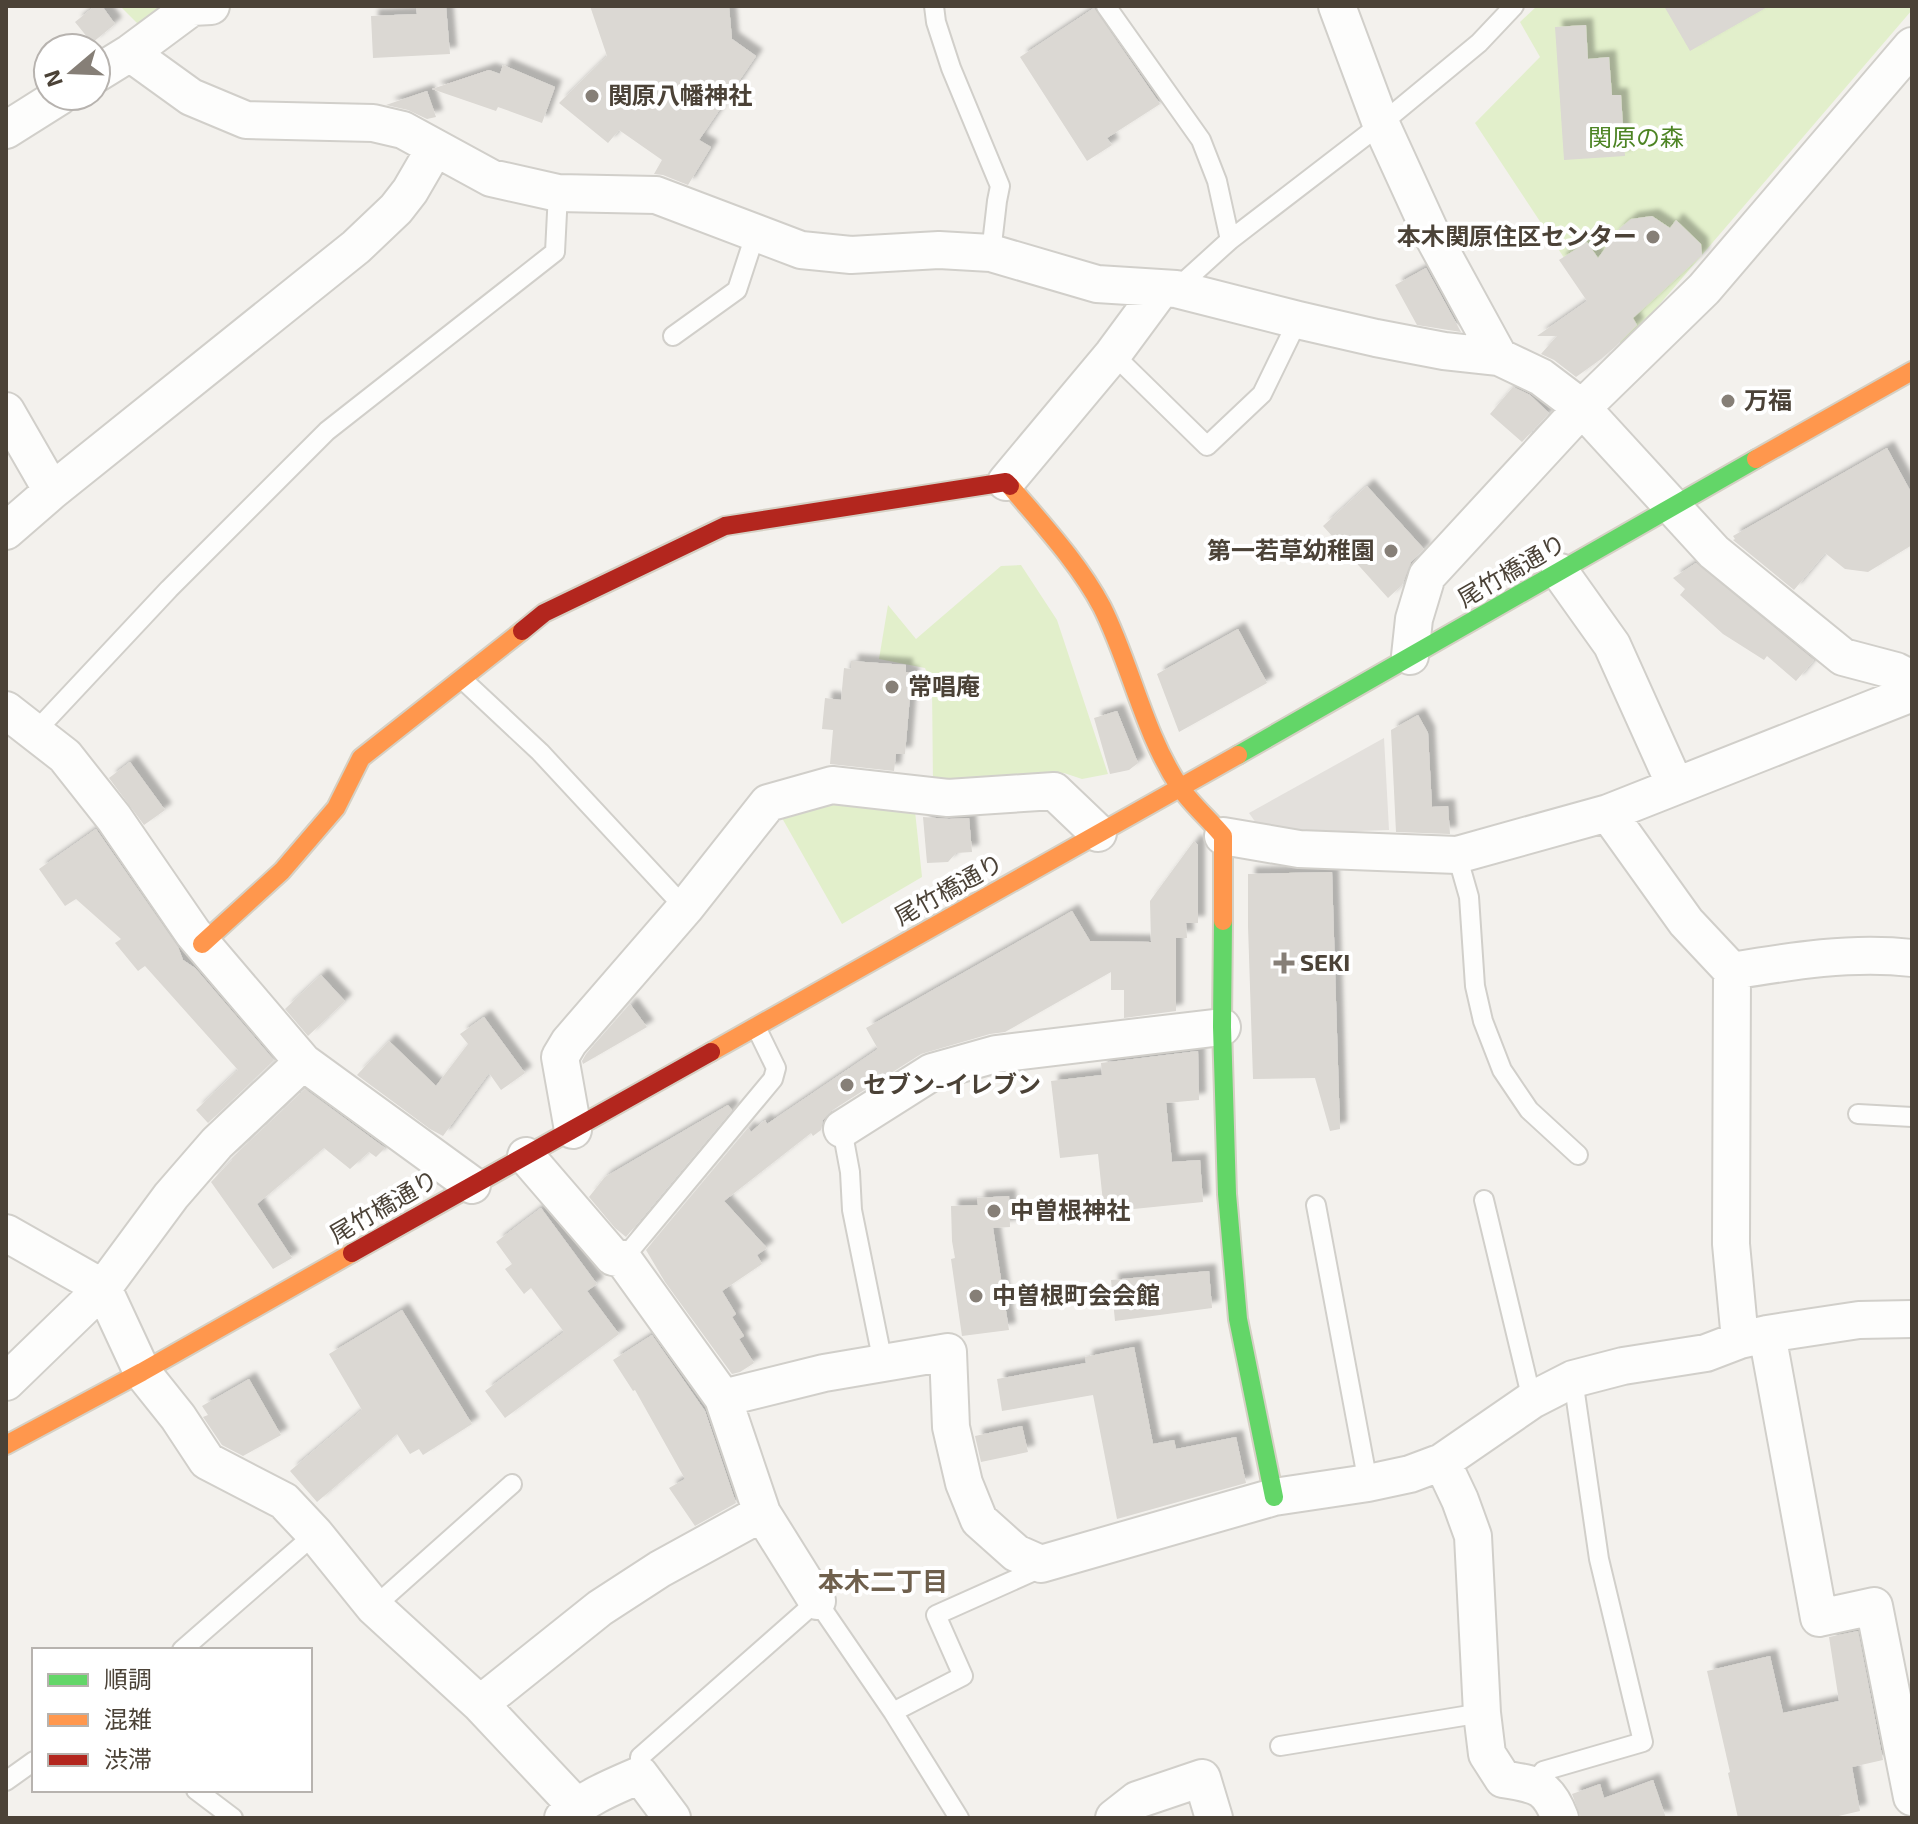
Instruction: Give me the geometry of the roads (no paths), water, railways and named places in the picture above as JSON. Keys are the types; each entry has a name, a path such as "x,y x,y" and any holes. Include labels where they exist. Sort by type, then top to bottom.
{"main road":[{"name":"尾竹橋通り","path":"7,1440 142,1372 1180,788 1912,371"},
{"path":"202,944 282,871 336,808 361,758 544,613 725,526 1006,482 1072,561 1099,602 1123,651 1159,750 1180,788 1223,836 1222,1027 1227,1194 1238,1319 1274,1497"}],"street":[{"path":"112,64 198,6"},
{"path":"1337,6 1381,124 1429,229 1499,357"},
{"path":"1410,656 1414,619 1427,576 1582,408 1704,289 1912,46"},
{"path":"130,53 191,97 246,120 373,123 403,130 491,178 558,193 656,195 801,250 851,255 939,250 991,253 1097,284 1169,289 1444,351 1499,357 1541,377 1582,408 1714,552 1843,657 1896,671 1912,679"},
{"path":"6,130 35,112"},
{"path":"6,531 356,247 396,209 435,148"},
{"path":"1006,482 1169,289"},
{"path":"6,411 52,491"},
{"path":"1560,572 1612,645 1675,785"},
{"path":"1223,836 1299,849 1457,855 1608,813 1912,693"},
{"path":"6,710 65,756 114,818 202,944 303,1062 472,1185"},
{"path":"573,1130 560,1057 569,1042 685,908 768,803 832,785 948,798 1054,791 1098,833"},
{"path":"1608,813 1686,922 1732,971 1731,1244 1819,1618 1874,1606 1912,1797"},
{"path":"1732,971 1811,958 1886,955 1912,958"},
{"path":"842,1129 932,1072 996,1054 1222,1027"},
{"path":"6,1382 103,1288 171,1196 217,1143 303,1062"},
{"path":"526,1156 613,1257 623,1259 723,1398 762,1513 817,1601"},
{"path":"6,1233 103,1288 142,1372 178,1417 207,1461 284,1501 374,1607 480,1704 569,1812 596,1794 640,1775 672,1818"},
{"path":"723,1398 824,1373 948,1352 951,1427 964,1483 979,1520 1016,1553 1041,1564 1274,1497 1410,1474 1442,1462 1532,1400 1573,1379 1623,1366 1706,1353 1753,1337 1859,1320 1912,1319"},
{"path":"1442,1462 1473,1536 1487,1754 1503,1779 1534,1785 1550,1796 1560,1818"},
{"path":"480,1704 600,1608 660,1569 762,1513"},
{"path":"1114,1818 1137,1800 1202,1778 1214,1818"}],"lane":[{"path":"934,6 951,68 1000,186 991,253"},
{"path":"1106,6 1201,140 1217,181 1230,240"},
{"path":"1169,289 1381,124 1479,43 1514,6"},
{"path":"35,732 169,589 327,431 555,252 558,193"},
{"path":"673,336 737,290 756,232"},
{"path":"1113,354 1207,446 1262,394 1298,320"},
{"path":"462,679 540,752 685,908"},
{"path":"1457,855 1469,897 1475,986 1483,1021 1502,1070 1529,1110 1578,1155"},
{"path":"623,1259 773,1079 776,1068 756,1027"},
{"path":"1858,1114 1912,1117"},
{"path":"842,1129 850,1172 852,1210 883,1363"},
{"path":"1484,1200 1532,1400"},
{"path":"1316,1205 1368,1483"},
{"path":"1534,1785 1543,1771 1643,1742 1599,1559 1573,1379"},
{"path":"374,1607 512,1484"},
{"path":"184,1648 315,1534"},
{"path":"893,1712 963,1676 936,1615 1032,1572 1041,1564"},
{"path":"640,1775 640,1757 817,1601 893,1712 959,1818"},
{"path":"1280,1746 1482,1713"},
{"path":"6,1781 32,1762"},
{"path":"199,1792 233,1818"}],"place":[{"name":"関原八幡神社","path":"592,96"},
{"name":"本木関原住区センター","path":"1653,237"},
{"name":"万福","path":"1728,401"},
{"name":"第一若草幼稚園","path":"1391,551"},
{"name":"常唱庵","path":"892,687"},
{"name":"SEKI","path":"1284,963"},
{"name":"セブン-イレブン","path":"847,1085"},
{"name":"中曽根神社","path":"994,1211"},
{"name":"中曽根町会会館","path":"976,1296"}],"district":[{"name":"本木二丁目","path":"883,1582"}],"park label":[{"name":"関原の森","path":"1636,138"}]}
